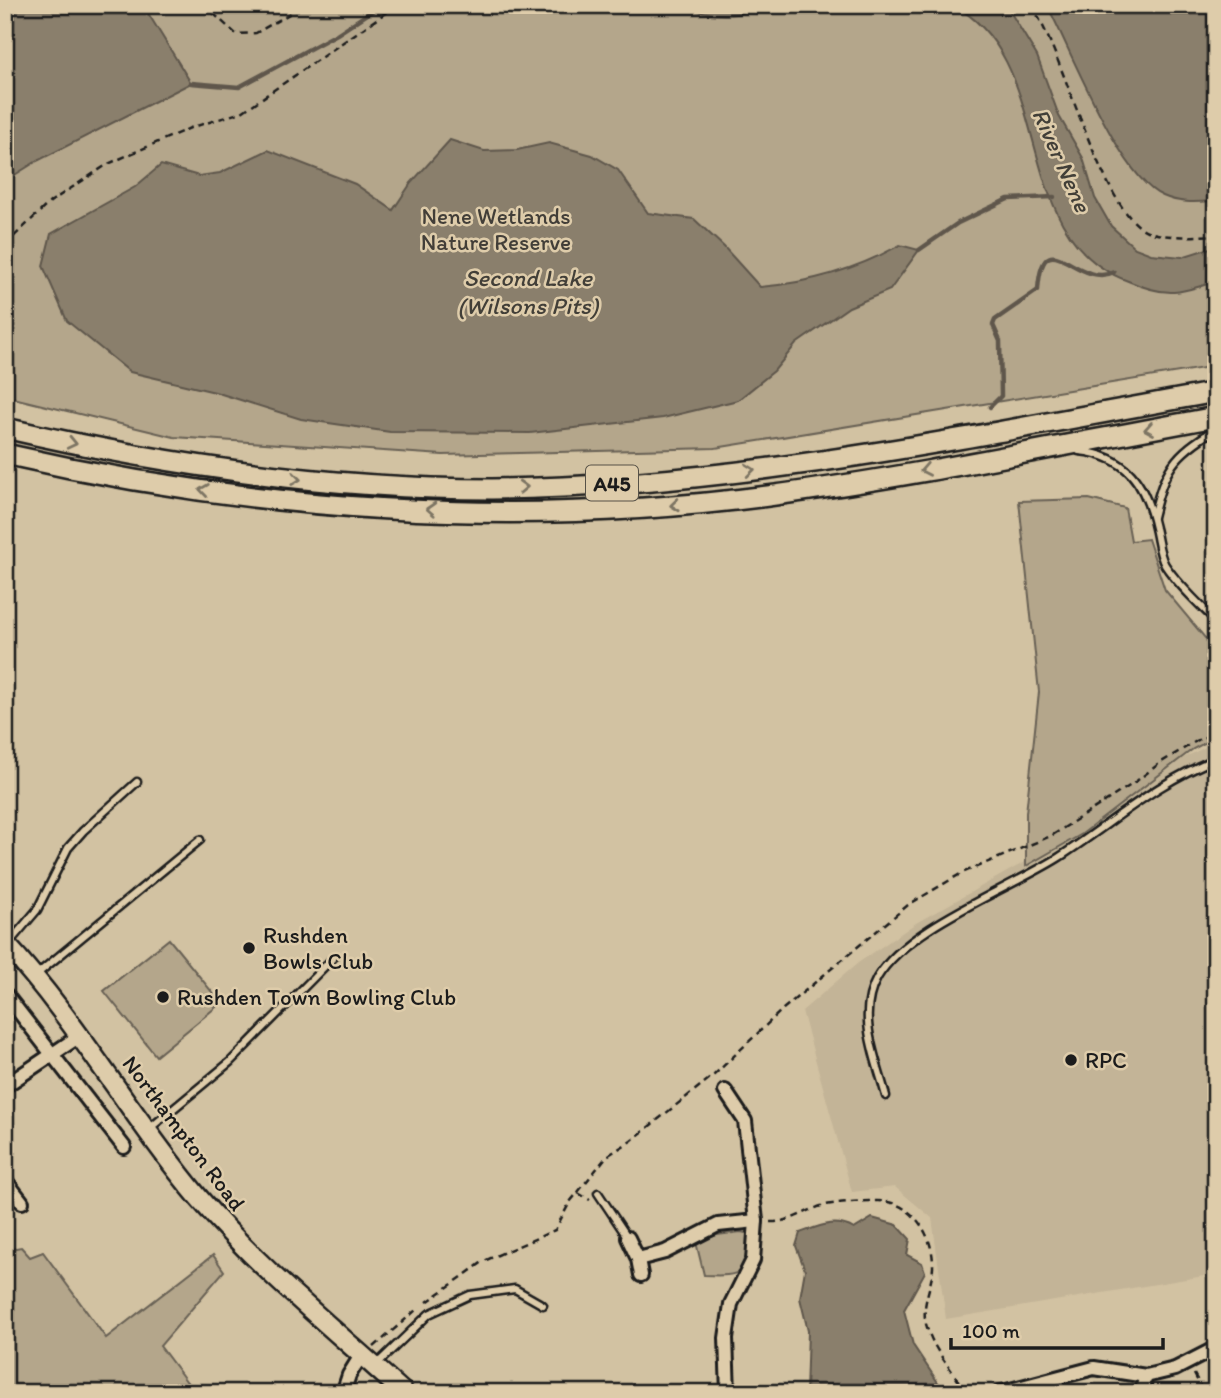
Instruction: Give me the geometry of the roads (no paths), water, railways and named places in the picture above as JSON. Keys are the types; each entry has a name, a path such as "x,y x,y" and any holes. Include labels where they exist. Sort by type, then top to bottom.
{"highway":[{"name":"A45","path":"5,428 115,453 302,480 491,489 647,482 810,463 1216,392"},
{"name":"A45","path":"5,454 105,477 306,504 486,512 572,512 767,496 1216,417"}],"main road":[{"name":"Northampton Road","path":"6,944 81,1035 147,1130 229,1232 404,1393"}],"street":[{"path":"6,995 124,1147"},
{"path":"5,1086 81,1035"},
{"path":"725,1091 746,1121 757,1222 753,1260 731,1304 726,1338 727,1393"},
{"path":"5,1180 22,1202"},
{"path":"638,1259 665,1252 718,1225 757,1222"},
{"path":"628,1238 638,1259 641,1275"},
{"path":"999,1393 1094,1368 1146,1376 1175,1369 1216,1348"},
{"path":"343,1393 349,1375 367,1359"},
{"path":"1141,1393 1146,1376"}],"lane":[{"path":"1153,518 1160,488 1170,466 1186,447 1216,429"},
{"path":"1049,447 1108,456 1136,478 1153,518 1164,563 1216,621"},
{"path":"886,1097 869,1037 866,1007 877,978 899,951 935,927 1060,857 1159,786 1216,759"},
{"path":"6,944 37,910 68,848 136,782"},
{"path":"35,976 200,840"},
{"path":"147,1130 230,1062 334,957"},
{"path":"598,1193 628,1238"},
{"path":"367,1359 429,1314 470,1295 515,1289 543,1305"}],"water":[{"path":"5,5 143,5 191,83 37,161 5,181"},
{"path":"685,5 773,5 718,15"},
{"name":"River Nene","path":"953,5 1006,5 1037,56 1059,116 1083,158 1095,198 1111,226 1135,248 1151,254 1182,257 1216,246 1216,282 1179,291 1157,291 1128,281 1090,259 1065,227 1047,189 1023,105 1008,66 986,31"},
{"path":"1047,5 1216,5 1216,201 1189,202 1163,196 1147,184 1130,165 1098,111"},
{"name":"Second Lake (Wilsons Pits)","path":"450,140 484,151 517,150 549,143 592,155 618,170 648,213 694,219 760,287 832,274 900,245 919,250 890,290 849,307 796,344 774,371 738,400 663,418 530,433 390,432 301,419 215,392 130,372 67,321 43,266 51,234 135,187 161,165 199,176 220,173 268,150 355,184 393,210 411,183"},
{"path":"872,1218 897,1225 910,1239 907,1255 922,1263 925,1272 904,1310 913,1345 945,1393 806,1393 808,1331 800,1298 805,1270 796,1246 800,1233 834,1224 854,1229"}],"waterway":[{"path":"191,83 239,87 337,34 381,5"},
{"name":"River Nene","path":"919,250 958,223 1008,199 1054,197"},
{"path":"990,407 1001,396 1000,341 993,325 995,320 1038,290 1041,269 1047,259 1054,257 1064,260 1087,272 1100,275 1114,272"}],"place":[{"name":"Rushden Bowls Club","path":"249,948"},
{"name":"Rushden Town Bowling Club","path":"163,997"},
{"name":"RPC","path":"1071,1060"}],"park label":[{"name":"Nene Wetlands Nature Reserve","path":"496,229"}]}
